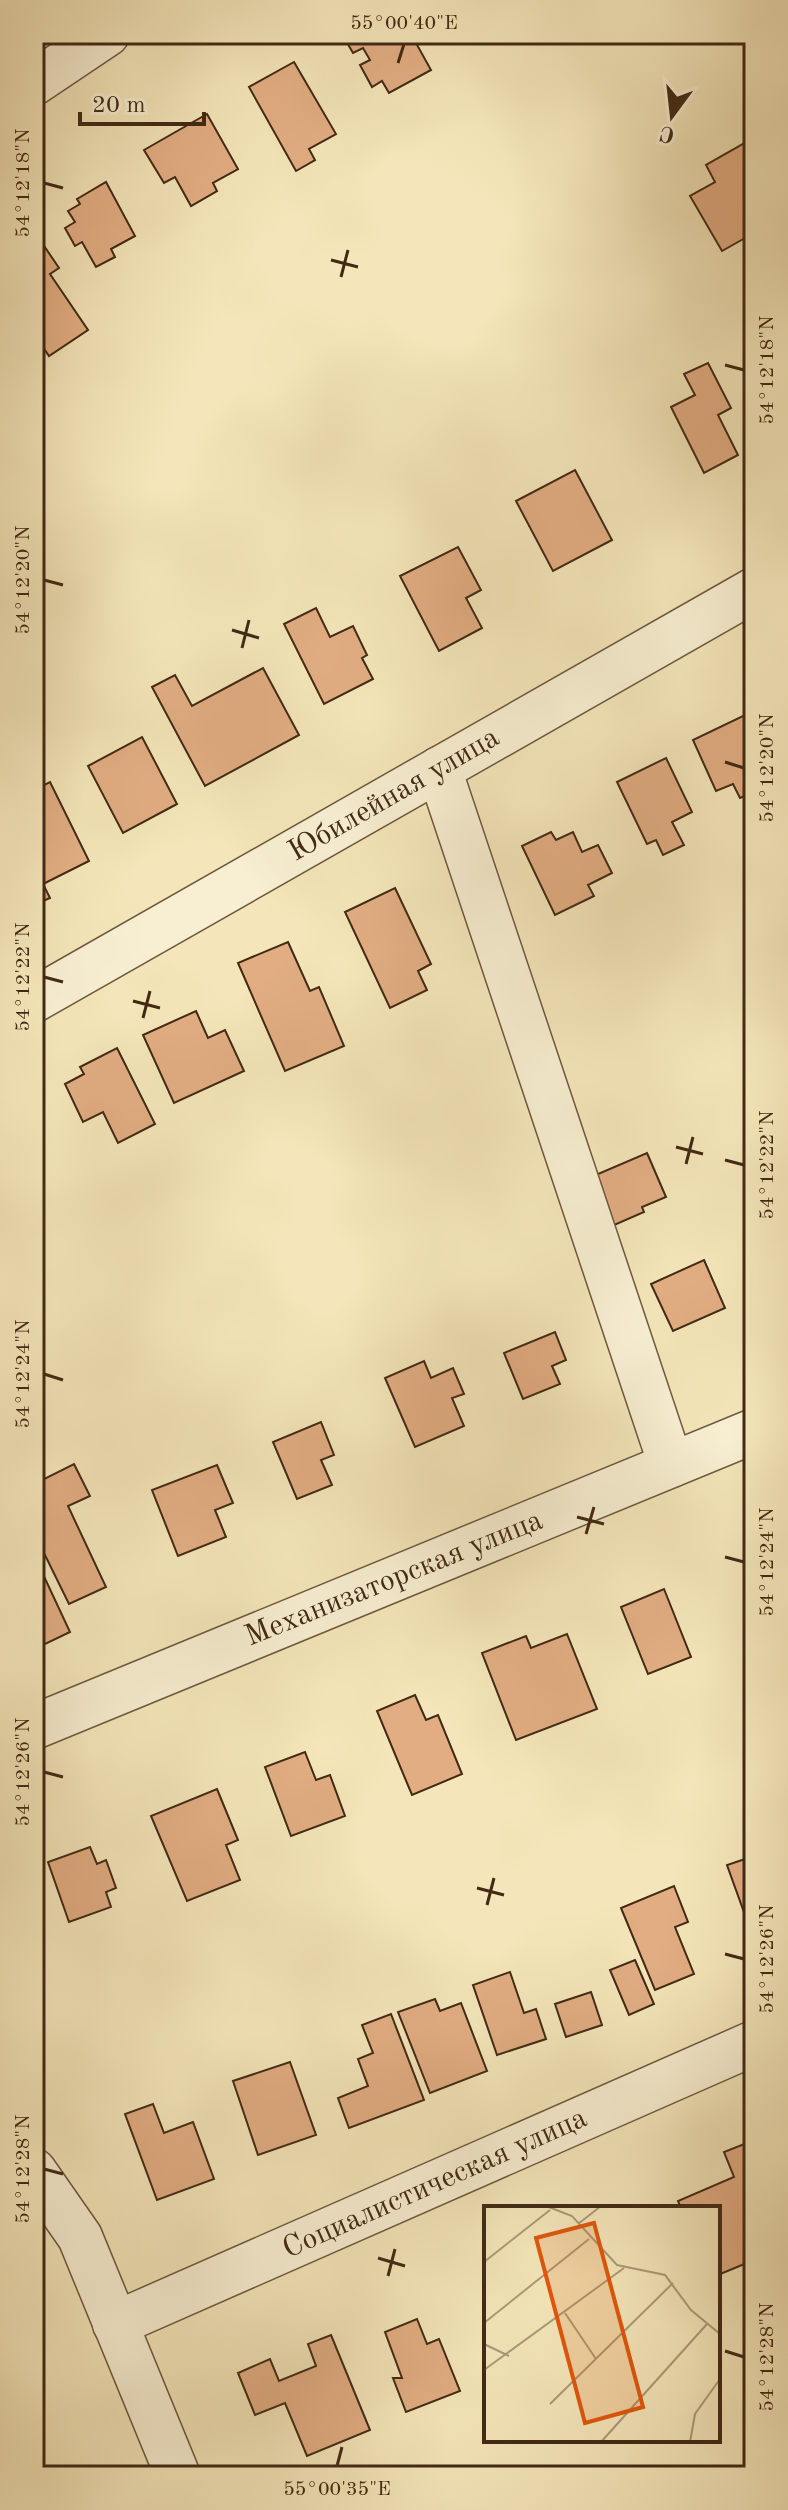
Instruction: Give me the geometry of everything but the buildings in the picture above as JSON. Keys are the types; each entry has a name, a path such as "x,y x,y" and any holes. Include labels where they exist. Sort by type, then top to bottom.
{"street":[{"path":"34,83 107,34"},
{"name":"Юбилейная улица","path":"34,1000 754,590"},
{"path":"439,769 671,1465"},
{"name":"Механизаторская улица","path":"34,1727 754,1431"},
{"name":"Социалистическая улица","path":"115,2324 754,2043"},
{"path":"34,2171 80,2237 178,2476"}]}
